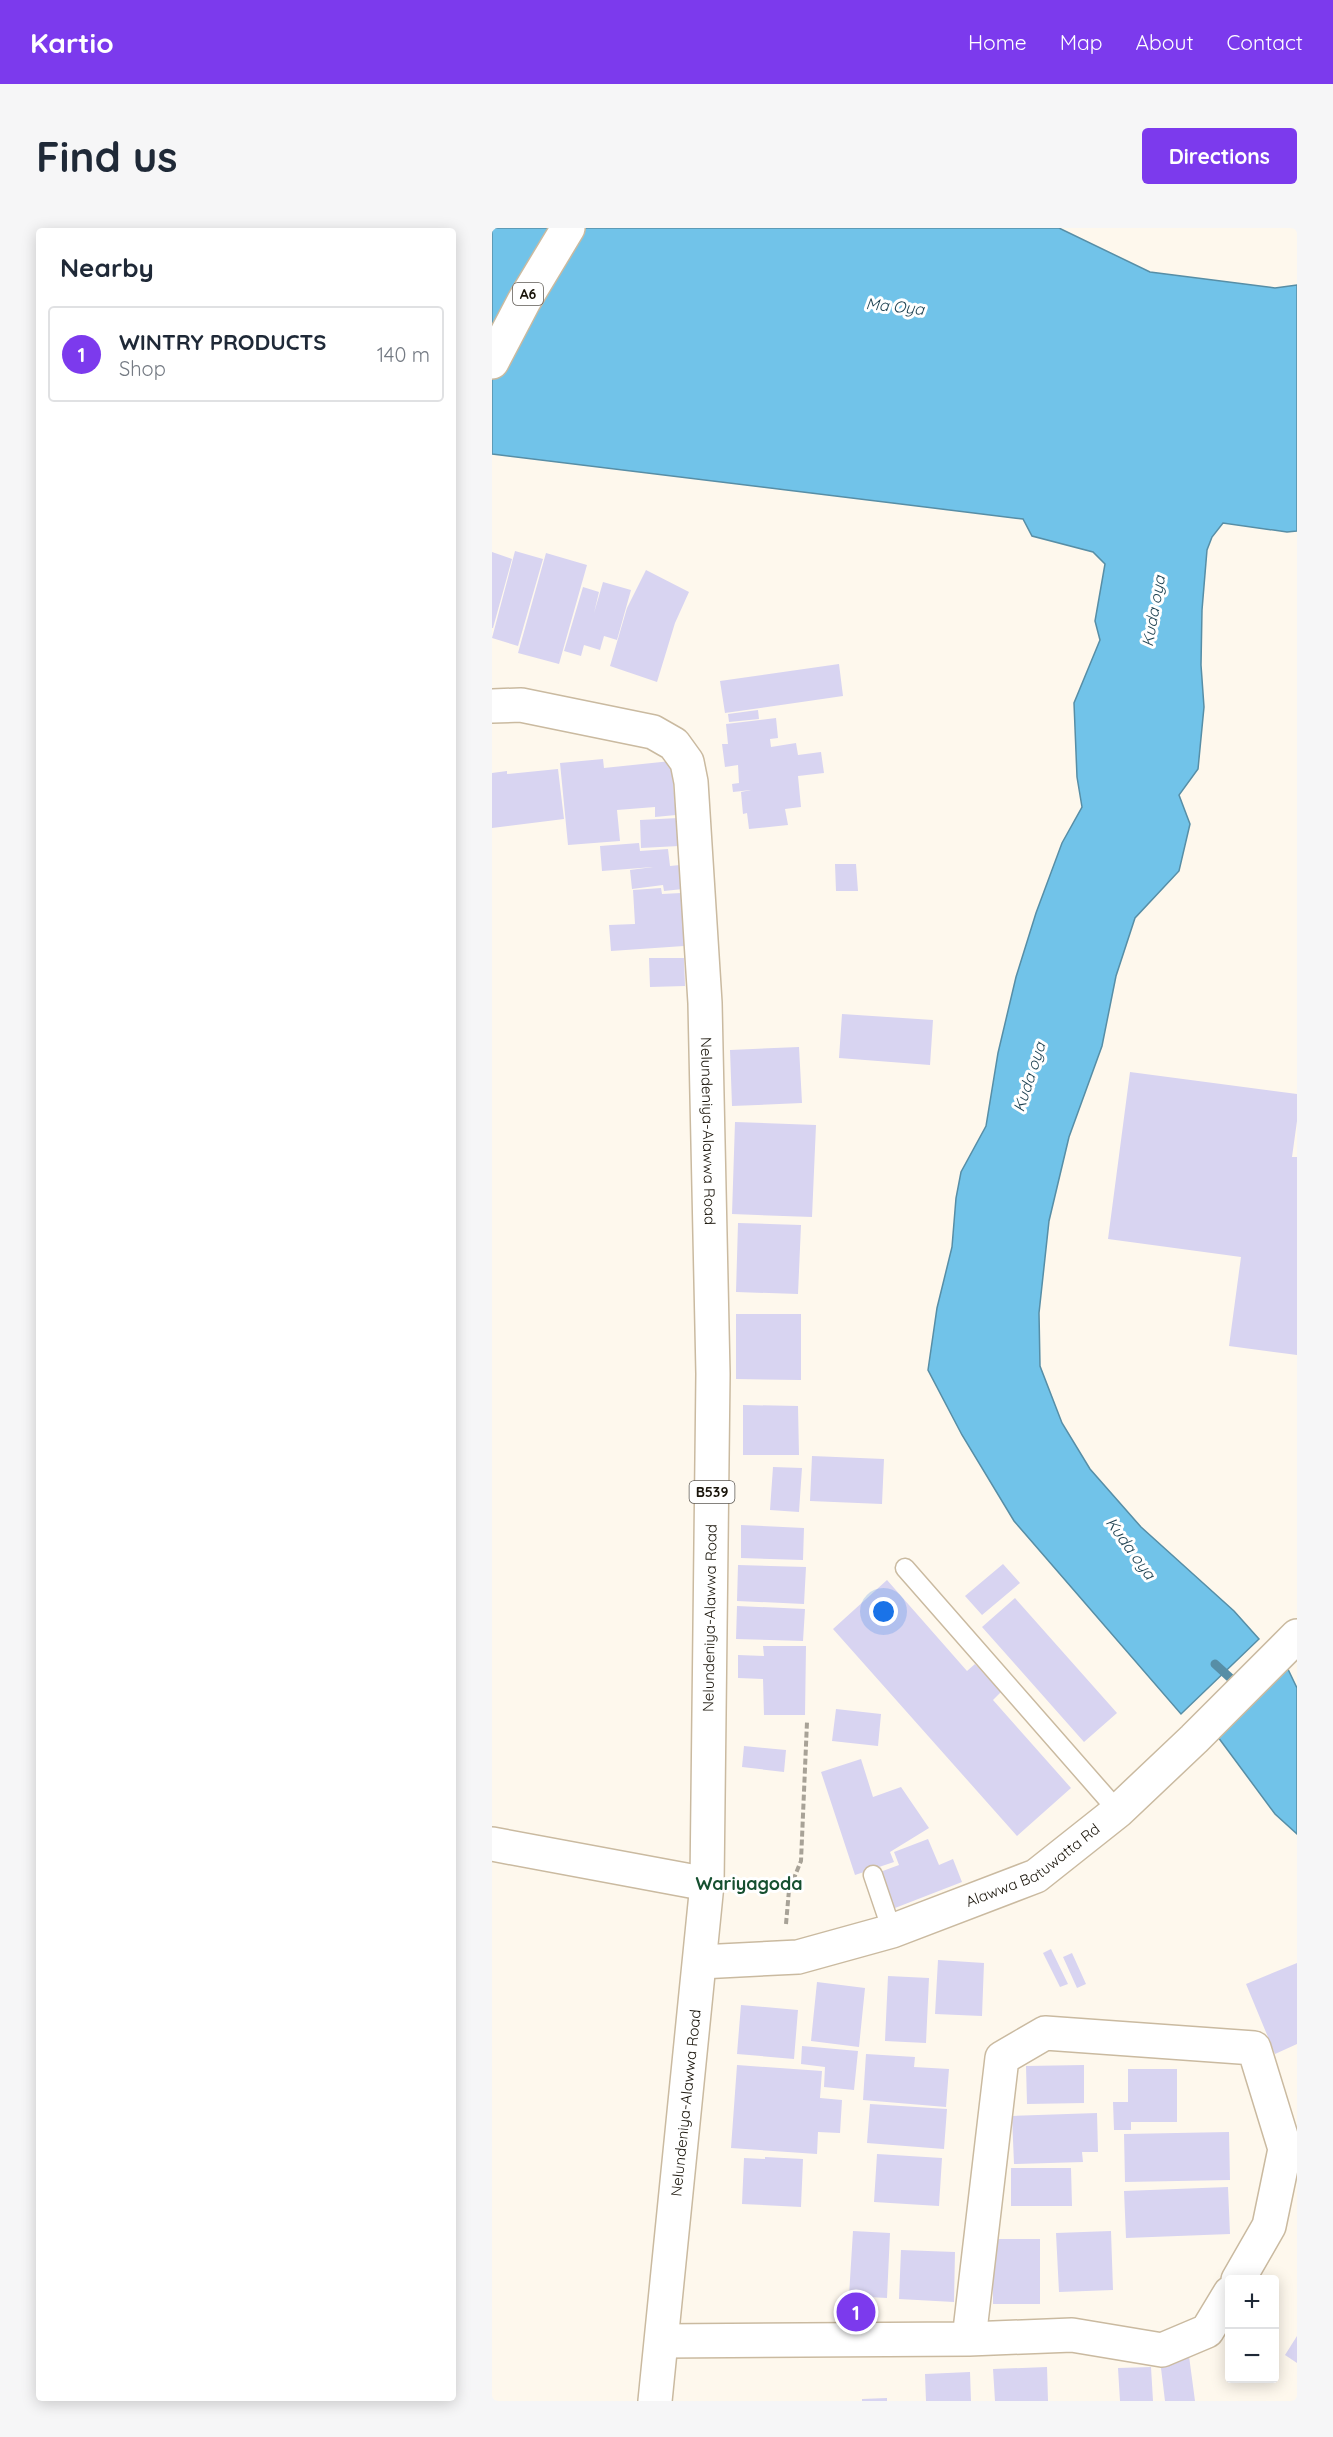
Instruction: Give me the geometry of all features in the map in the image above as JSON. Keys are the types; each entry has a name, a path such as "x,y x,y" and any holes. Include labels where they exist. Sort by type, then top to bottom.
{"main road":[{"name":"A6","path":"492,362 524,301 568,228"},
{"name":"Nelundeniya-Alawwa Road","path":"492,688 507,705 653,732 674,744 687,762 691,782 705,1003 714,1374 707,1884 655,2401"},
{"name":"Alawwa Batuwatta Rd","path":"700,1962 798,1957 892,1931 1036,1876 1118,1811 1297,1636"},
{"path":"492,1844 707,1884"},
{"path":"969,2339 1002,2058 1045,2033 1254,2048 1285,2149 1269,2226 1241,2275"},
{"path":"662,2341 969,2339 1072,2335 1162,2350 1207,2331 1225,2301"}],"lane":[{"path":"905,1568 1118,1811"},
{"path":"873,1875 892,1931"}],"path":[{"path":"784,1958 789,1890 801,1861 807,1722"}],"water":[{"name":"Ma Oya","path":"492,228 1059,228 1150,272 1275,288 1297,285 1297,531 1287,532 1223,523 1212,537 1207,550 1202,610 1201,665 1204,707 1198,769 1179,795 1190,824 1179,871 1135,918 1116,976 1102,1046 1069,1137 1049,1221 1039,1313 1040,1366 1062,1423 1090,1469 1141,1527 1234,1611 1259,1639 1181,1714 1014,1521 962,1435 928,1370 937,1308 952,1247 956,1198 961,1172 986,1126 998,1053 1016,977 1036,913 1062,843 1082,807 1077,777 1074,703 1100,640 1095,621 1105,564 1093,552 1032,536 1023,519 492,454"},
{"path":"1285,1663 1297,1688 1297,1834 1275,1814 1215,1733"}],"building":[{"path":"515,551 543,559 518,646 492,638"},
{"path":"492,552 512,559 493,628 492,628"},
{"path":"546,553 587,565 559,664 518,653"},
{"path":"646,570 689,592 675,623 657,682 610,666 627,608"},
{"path":"603,582 631,590 617,640 604,636 600,650 584,645 581,656 564,651 583,587 599,592 594,613"},
{"path":"839,664 843,696 725,713 720,681"},
{"path":"758,710 759,719 729,722 728,714"},
{"path":"776,718 778,738 770,739 771,747 796,743 798,755 821,752 824,773 798,776 801,807 785,809 788,825 749,829 747,813 743,814 741,792 751,790 733,792 732,784 739,783 738,765 725,767 722,744 728,744 726,724"},
{"path":"603,759 604,768 671,761 676,815 655,817 655,807 617,810 620,841 568,845 560,763"},
{"path":"558,769 564,819 492,828 492,773 507,771 507,774"},
{"path":"678,818 679,846 641,848 640,820"},
{"path":"639,843 640,851 668,849 670,866 680,865 683,889 664,891 663,885 632,889 630,870 653,867 602,871 600,846"},
{"path":"835,864 856,864 858,891 836,891"},
{"path":"661,888 662,894 681,893 684,946 611,951 609,925 635,924 633,890"},
{"path":"649,958 684,958 685,986 650,987"},
{"path":"842,1014 933,1020 930,1065 839,1058"},
{"path":"799,1047 802,1103 732,1106 730,1050"},
{"path":"1130,1072 1297,1094 1297,1121 1292,1157 1297,1157 1297,1355 1229,1346 1241,1257 1108,1239"},
{"path":"735,1122 816,1125 812,1217 732,1214"},
{"path":"738,1223 801,1225 798,1294 736,1292"},
{"path":"736,1314 801,1314 801,1380 736,1379"},
{"path":"743,1405 798,1406 799,1455 743,1455"},
{"path":"812,1456 884,1459 882,1504 810,1501"},
{"path":"773,1467 802,1468 799,1512 770,1510"},
{"path":"741,1525 804,1528 803,1560 741,1558"},
{"path":"1003,1564 1020,1583 982,1615 965,1596"},
{"path":"738,1565 806,1567 804,1604 737,1601"},
{"path":"887,1580 967,1671 975,1664 1001,1692 993,1700 1071,1788 1017,1836 833,1629"},
{"path":"1015,1598 1117,1713 1084,1742 982,1627"},
{"path":"737,1606 805,1609 803,1641 736,1639"},
{"path":"763,1646 806,1646 805,1715 764,1715 763,1679 738,1678 738,1655 764,1656"},
{"path":"836,1709 881,1714 878,1746 832,1741"},
{"path":"744,1746 786,1750 784,1772 742,1767"},
{"path":"861,1759 873,1797 901,1787 929,1828 890,1852 894,1862 855,1875 821,1772"},
{"path":"928,1839 939,1865 953,1859 962,1882 895,1908 880,1872 899,1865 894,1852"},
{"path":"1051,1949 1068,1984 1060,1987 1043,1953"},
{"path":"1072,1953 1086,1984 1077,1988 1063,1957"},
{"path":"938,1960 984,1963 982,2016 935,2014"},
{"path":"1297,1963 1297,2044 1275,2054 1246,1984"},
{"path":"888,1976 929,1978 926,2043 885,2041"},
{"path":"817,1982 865,1988 859,2047 811,2041"},
{"path":"741,2005 798,2010 794,2059 737,2054"},
{"path":"802,2046 858,2051 854,2090 824,2087 825,2067 801,2064"},
{"path":"866,2054 915,2057 914,2067 949,2069 946,2107 863,2100"},
{"path":"737,2065 822,2071 820,2098 842,2100 840,2133 818,2132 817,2154 731,2148"},
{"path":"1084,2065 1084,2103 1027,2104 1026,2066"},
{"path":"1128,2069 1177,2069 1177,2122 1131,2122 1131,2130 1114,2130 1113,2102 1128,2102"},
{"path":"870,2104 947,2109 944,2149 867,2143"},
{"path":"1097,2113 1098,2152 1082,2152 1083,2162 1014,2164 1012,2116"},
{"path":"1229,2132 1230,2180 1125,2182 1124,2134"},
{"path":"877,2154 942,2158 939,2206 874,2202"},
{"path":"765,2157 803,2159 801,2207 742,2204 744,2158 765,2159"},
{"path":"1011,2168 1071,2168 1072,2206 1011,2206"},
{"path":"1228,2187 1230,2234 1126,2238 1124,2191"},
{"path":"853,2231 890,2233 887,2298 849,2296"},
{"path":"1111,2231 1113,2290 1059,2292 1056,2233"},
{"path":"993,2239 1040,2239 1040,2304 993,2304"},
{"path":"901,2250 955,2252 954,2302 899,2299"},
{"path":"1297,2336 1297,2363 1285,2355"},
{"path":"1189,2356 1195,2401 1165,2401 1160,2360"},
{"path":"1047,2367 1048,2401 995,2401 993,2369"},
{"path":"1151,2367 1153,2401 1120,2401 1118,2368"},
{"path":"970,2372 971,2401 926,2401 925,2374"},
{"path":"887,2398 887,2401 862,2401 862,2399"}],"waterway":[{"name":"Kuda oya","path":"1215,1664 1238,1685"}],"place":[{"name":"WINTRY PRODUCTS","path":"856,2312"}],"district":[{"name":"Wariyagoda","path":"749,1884"}]}
